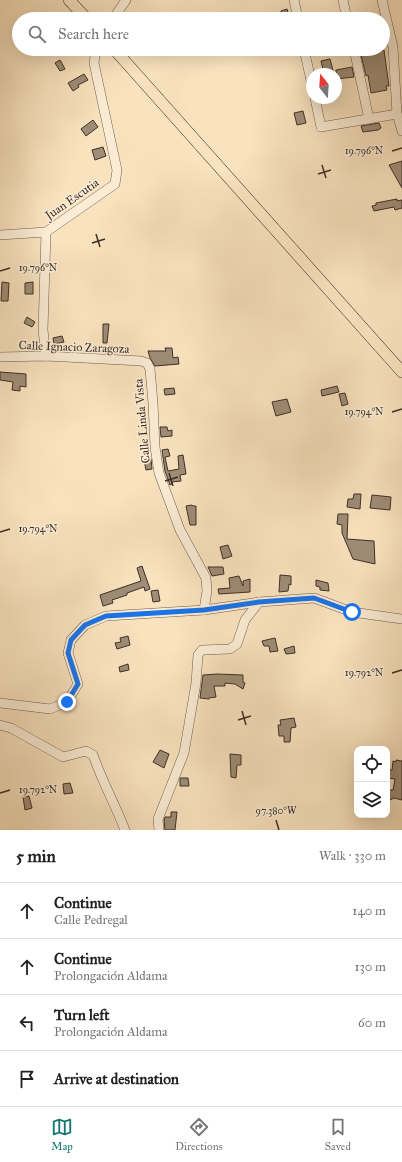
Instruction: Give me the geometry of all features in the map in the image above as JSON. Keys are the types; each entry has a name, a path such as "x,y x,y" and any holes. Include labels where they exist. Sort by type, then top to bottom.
{"main road":[{"path":"69,0 80,12"},
{"path":"120,56 402,372"}],"street":[{"path":"118,12 126,0"},
{"path":"294,0 297,12"},
{"path":"343,0 346,12"},
{"path":"382,0 385,12"},
{"path":"390,34 393,47 397,114 402,131"},
{"name":"Juan Escutia","path":"0,235 46,232 115,184 117,170 94,63 95,56"},
{"path":"306,56 308,68"},
{"path":"356,56 369,119"},
{"path":"316,104 321,127 397,114"},
{"path":"46,232 43,330 46,356"},
{"name":"Calle Ignacio Zaragoza","path":"0,357 46,356 141,361 147,364"},
{"name":"Calle Linda Vista","path":"147,364 150,369 155,447 160,473 180,530 206,578 207,591 204,610"},
{"path":"0,703 50,709 67,702 78,684 68,653 71,640 85,625 106,616 204,610 259,602 314,598 352,612 402,619"},
{"path":"159,830 158,819 184,753 196,683 198,656 202,650 230,649 237,644 244,620 259,602"},
{"path":"0,725 11,728 63,757 86,751 93,755 101,780 115,805 125,830"}],"building":[{"path":"287,9 288,12 281,12"},
{"path":"361,56 385,56 389,86 386,86 387,90 371,93 368,75 366,76"},
{"path":"330,59 332,68 323,68 321,61"},
{"path":"60,60 65,69 60,71 55,63"},
{"path":"352,67 354,77 342,78 342,69"},
{"path":"84,74 88,80 78,85 79,87 73,91 68,83"},
{"path":"303,111 306,123 297,125 294,113"},
{"path":"93,120 98,127 86,136 81,129"},
{"path":"379,123 381,128 378,130 363,132 361,126"},
{"path":"103,147 106,156 95,160 92,150"},
{"path":"402,161 402,188 389,165"},
{"path":"397,199 397,201 402,200 402,208 395,210 394,207 374,211 372,206 376,205 376,203"},
{"path":"2,282 9,283 8,301 1,301"},
{"path":"33,282 33,294 25,294 25,283"},
{"path":"27,317 35,322 32,327 24,323"},
{"path":"103,324 109,324 107,343 103,343"},
{"path":"62,336 64,342 54,344 53,338"},
{"path":"165,348 172,348 173,358 178,357 179,364 155,366 148,351 166,351"},
{"path":"0,372 26,374 26,387 20,386 20,391 12,390 13,382 0,380"},
{"path":"337,386 339,392 322,396 321,390"},
{"path":"174,388 175,394 165,395 164,389"},
{"path":"345,393 348,404 342,406 339,394"},
{"path":"287,399 291,412 276,416 272,402"},
{"path":"160,427 167,427 168,431 172,430 172,436 161,437"},
{"path":"168,449 170,456 165,457 168,471 179,469 178,456 183,455 186,474 180,475 181,481 172,482 170,485 165,471 162,450"},
{"path":"151,459 152,469 146,470 144,460"},
{"path":"354,494 361,494 360,509 347,507 348,499 353,499"},
{"path":"372,495 391,497 390,510 370,508"},
{"path":"186,506 196,506 196,525 190,525"},
{"path":"338,514 348,514 347,539 374,541 375,564 353,559 342,533 342,525 337,524"},
{"path":"228,545 232,556 223,559 220,547"},
{"path":"142,566 150,589 145,591 144,587 127,593 127,595 112,600 113,603 103,606 100,595 141,581 137,568"},
{"path":"208,567 223,567 224,574 212,576"},
{"path":"280,575 291,576 291,585 289,584 288,591 279,592"},
{"path":"239,576 243,586 243,581 250,579 250,592 219,594 218,589 230,588 229,578"},
{"path":"316,580 328,583 329,591 320,590 320,587 316,586"},
{"path":"158,590 160,601 153,602 151,591"},
{"path":"128,636 130,645 117,649 115,643 121,642 120,638"},
{"path":"275,638 278,651 270,652 269,646 264,646 262,641"},
{"path":"294,646 295,653 286,654 284,649"},
{"path":"128,664 129,670 120,672 119,667"},
{"path":"203,675 243,675 243,682 245,683 243,689 235,684 225,683 225,686 214,686 216,697 209,699 200,698"},
{"path":"294,718 296,727 291,728 290,742 284,742 284,736 279,736 278,725 281,725 280,720"},
{"path":"160,750 169,754 164,768 153,762"},
{"path":"230,754 241,755 241,765 237,765 236,778 231,777"},
{"path":"396,760 402,761 402,800 394,798 390,800 390,790 393,790 395,779 390,778 390,770 392,770 393,761 396,762"},
{"path":"180,778 188,778 189,786 180,786"},
{"path":"70,783 73,793 64,794 63,784"},
{"path":"29,796 32,808 25,810 23,797"},
{"path":"171,812 177,812 175,830 165,830 165,817 171,817"}],"route":[{"path":"67,702 78,684 68,653 71,640 85,625 106,616 204,610 259,602 314,598 352,612"}]}
